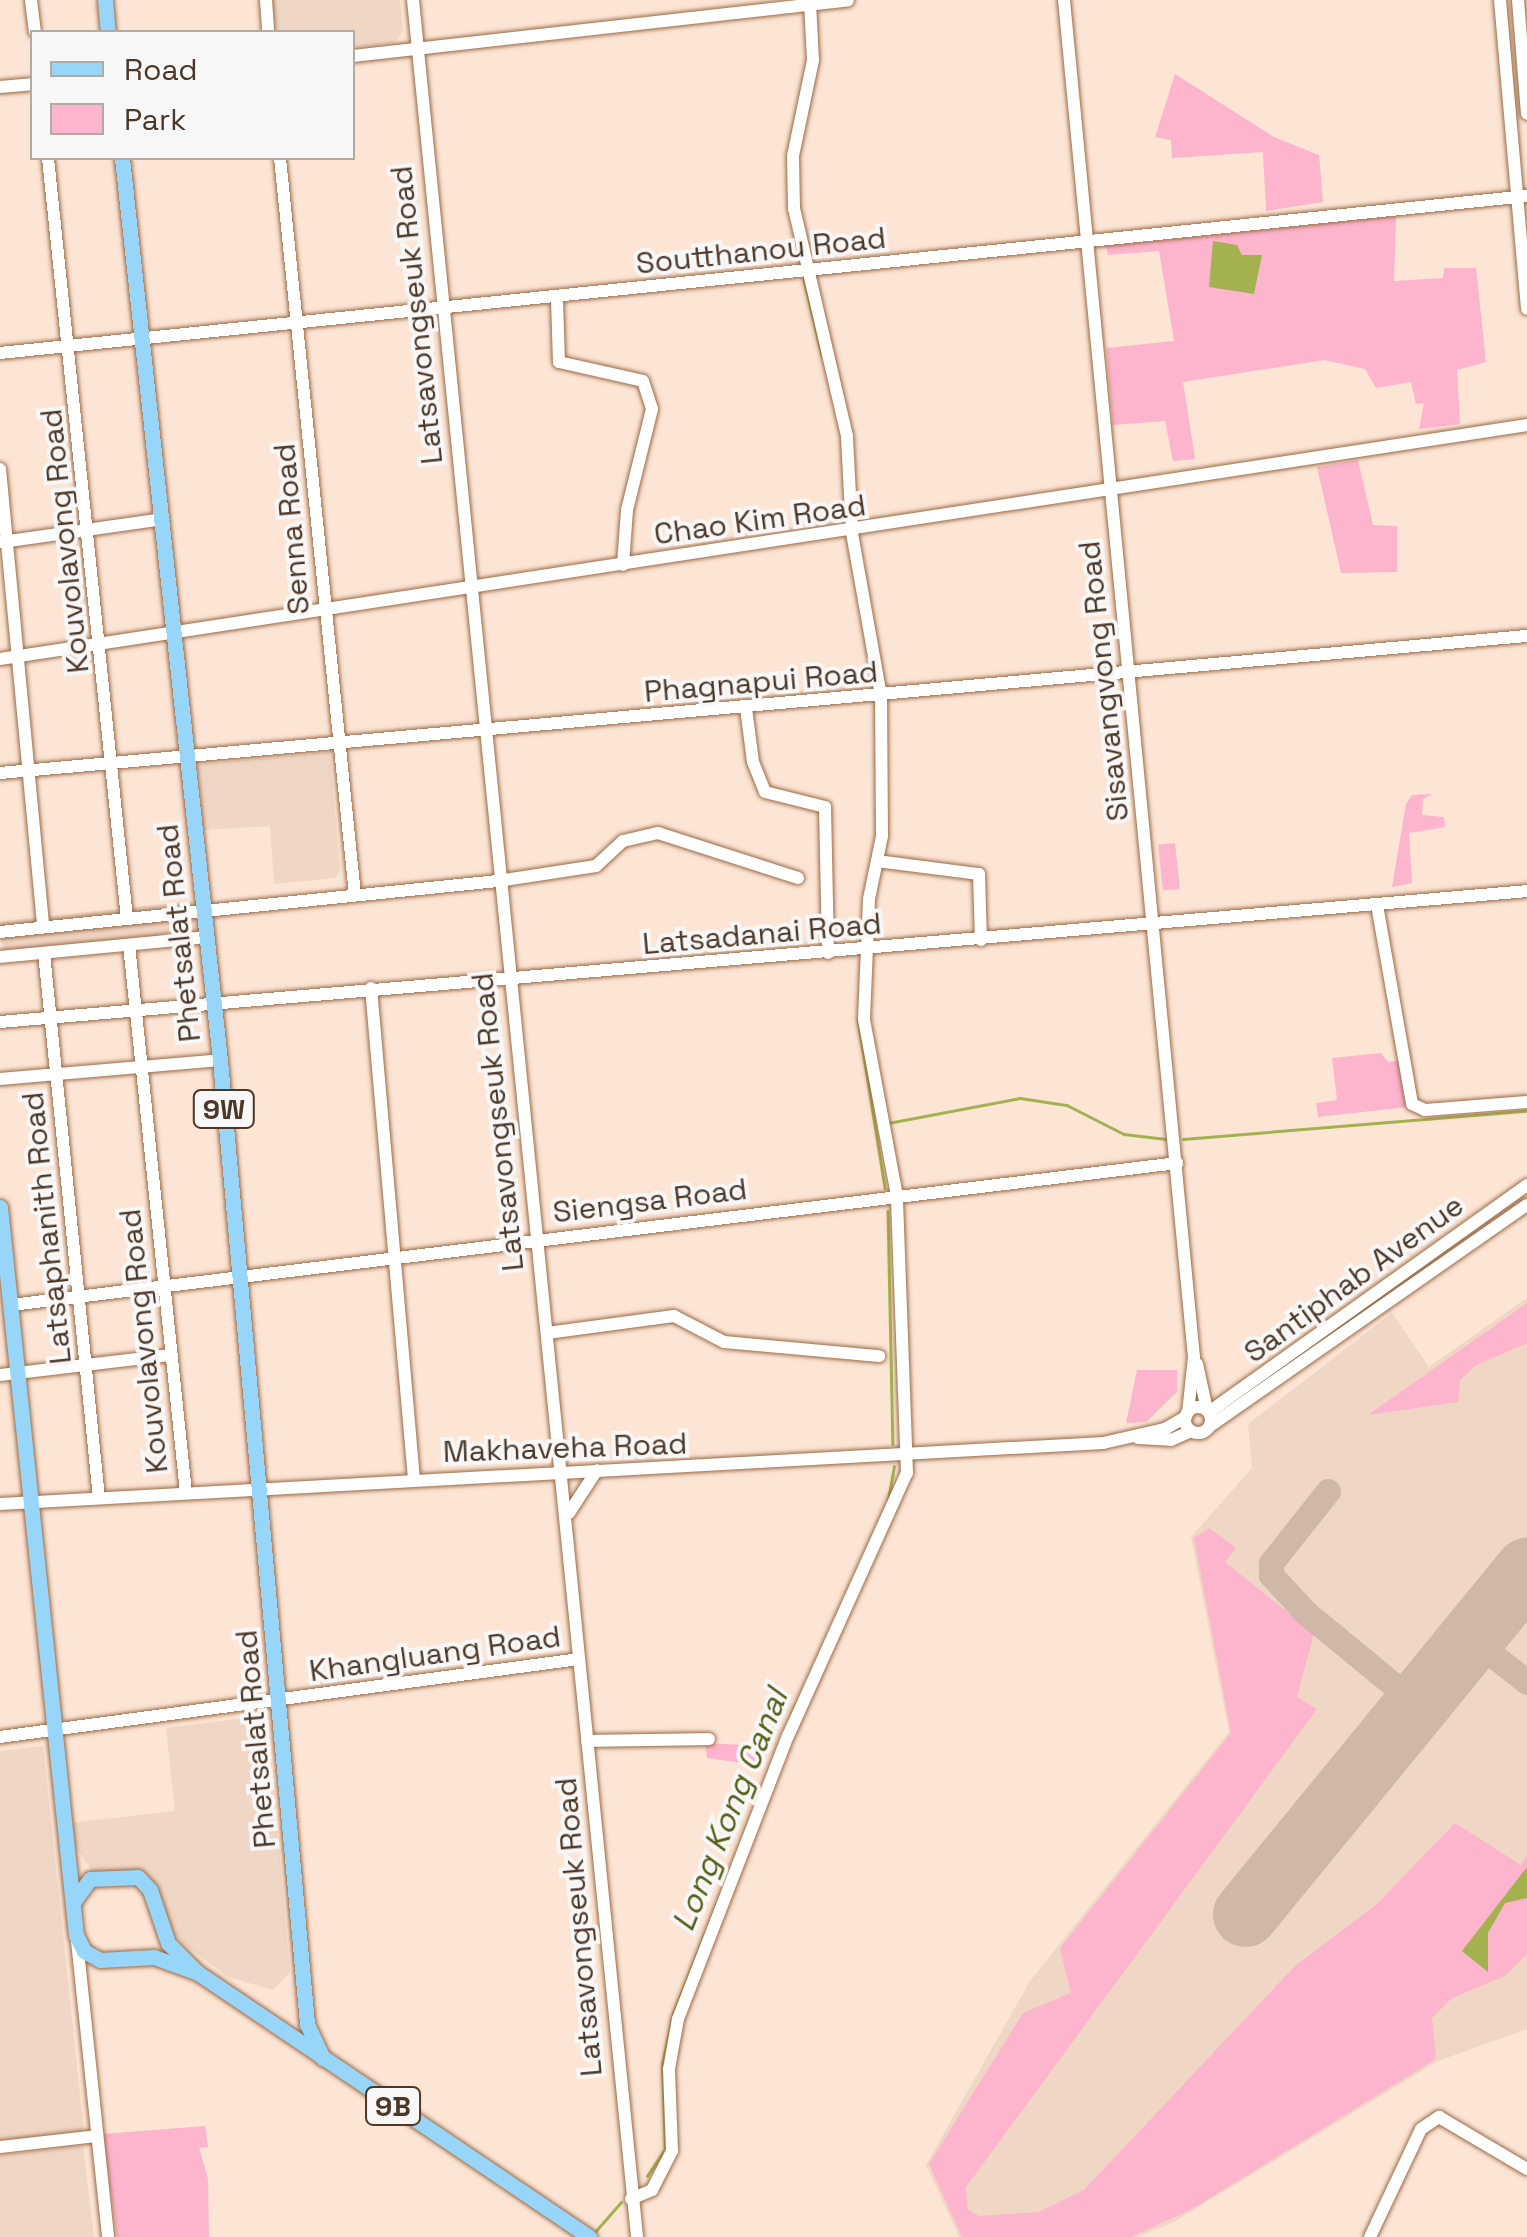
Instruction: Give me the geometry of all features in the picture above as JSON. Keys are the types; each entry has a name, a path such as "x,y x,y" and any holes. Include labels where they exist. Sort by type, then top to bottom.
{"main road":[{"path":"106,0 108,30"},
{"name":"Phetsalat Road","path":"122,160 220,1060 258,1485 282,1700 305,2008 310,2038 324,2058"},
{"path":"0,1207 34,1502 76,1935 89,1955 109,1960"},
{"name":"9B","path":"74,1910 77,1892 90,1879 120,1873 138,1877 150,1890 168,1943 198,1974"},
{"name":"9B","path":"109,1960 166,1958 198,1974 589,2237"},
{"path":"273,2024 291,2028 305,2008"}],"street":[{"path":"31,0 35,30"},
{"path":"266,0 268,30"},
{"name":"Latsavongseuk Road","path":"413,0 440,311 488,732 506,980 568,1525 637,2237"},
{"path":"355,56 848,0"},
{"name":"Sisavangvong Road","path":"1064,0 1194,1357"},
{"path":"1500,0 1522,198 1527,309"},
{"path":"1518,0 1527,114"},
{"path":"631,2199 652,2190 672,2152 670,2069 678,2019 788,1736 902,1494 905,1455 896,1196 864,1019 877,861 881,696 852,533 847,436 805,272 794,210 793,156 813,60 810,4"},
{"path":"0,88 30,84"},
{"name":"Kouvolavong Road","path":"48,160 102,642 127,918"},
{"name":"Senna Road","path":"280,160 355,895"},
{"name":"Soutthanou Road","path":"0,354 1522,198"},
{"path":"556,299 559,362 643,381 652,409 627,510 623,565"},
{"name":"Chao Kim Road","path":"0,659 852,533 1527,425"},
{"path":"0,469 3,542 22,655 43,927"},
{"path":"3,542 163,519"},
{"name":"Phagnapui Road","path":"0,773 1527,636"},
{"path":"746,708 753,762 765,792 825,807 828,953"},
{"path":"0,932 498,881 596,866 623,841 658,833 798,878"},
{"path":"877,861 979,874 981,940"},
{"name":"Latsadanai Road","path":"0,1022 1527,891"},
{"path":"1377,906 1412,1104 1425,1110 1527,1102"},
{"path":"0,957 207,938"},
{"name":"Kouvolavong Road","path":"129,945 186,1493"},
{"name":"Latsaphanith Road","path":"44,953 99,1498"},
{"path":"371,988 390,1255 414,1479"},
{"path":"0,1079 220,1060"},
{"name":"Siengsa Road","path":"11,1305 81,1299 390,1255 1176,1162"},
{"name":"Santiphab Avenue","path":"1209,1416 1527,1185"},
{"name":"Santiphab Avenue","path":"1209,1416 1527,1205"},
{"path":"547,1332 674,1316 724,1342 878,1356"},
{"path":"0,1375 170,1356"},
{"path":"1191,1431 1187,1415 1194,1357"},
{"path":"1194,1357 1209,1416"},
{"path":"1131,1436 1187,1415 1209,1416"},
{"path":"1131,1436 1171,1440 1191,1431 1209,1416"},
{"name":"Makhaveha Road","path":"0,1504 258,1485 905,1455 1131,1436"},
{"path":"568,1525 577,1494 597,1470"},
{"name":"Khangluang Road","path":"0,1738 580,1659"},
{"path":"587,1742 709,1739"},
{"path":"76,1935 108,2237"},
{"path":"82,1992 87,1972 109,1960"},
{"path":"1370,2237 1421,2129 1439,2117 1527,2168"},
{"path":"0,2147 96,2136"}],"shaded area":[{"path":"273,0 400,0 403,31 394,43 355,47 355,30 276,30"},
{"path":"1213,241 1237,245 1242,255 1262,255 1254,294 1209,287"},
{"path":"330,752 340,871 335,878 274,884 270,826 204,830 198,764"},
{"path":"192,901 196,940 4,960 0,921"},
{"path":"1527,1298 1527,2029 1438,2061 1174,2222 1137,2237 959,2237 926,2165 1030,1981 1229,1732 1191,1537 1252,1468 1248,1424 1392,1313 1429,1367"},
{"path":"259,1716 268,1723 290,1972 273,1990 228,1977 181,1942 165,1923 152,1881 140,1871 92,1871 71,1840 69,1823 175,1811 166,1728"},
{"path":"43,1746 84,2133 0,2142 0,1751"},
{"path":"1527,1867 1527,1898 1505,1903 1488,1933 1488,1972 1462,1951"},
{"path":"83,2146 94,2237 0,2237 0,2155"}],"green space":[{"path":"1175,74 1274,137 1319,155 1323,202 1266,211 1263,152 1172,158 1171,140 1155,137"},
{"path":"1396,216 1394,281 1443,278 1444,268 1476,268 1486,362 1457,370 1460,424 1419,429 1424,403 1416,404 1411,382 1376,388 1365,369 1324,360 1183,382 1195,459 1173,461 1165,421 1113,425 1106,348 1174,341 1159,251 1108,255 1106,246"},
{"path":"1358,460 1373,525 1397,526 1397,572 1341,573 1317,467"},
{"path":"1432,794 1423,799 1422,815 1444,817 1445,827 1409,833 1412,883 1392,887 1406,804 1412,795"},
{"path":"1175,843 1180,889 1163,891 1158,845"},
{"path":"1381,1053 1388,1062 1401,1060 1408,1107 1318,1117 1316,1103 1337,1100 1332,1058"},
{"path":"1527,1303 1527,1343 1476,1365 1460,1380 1458,1402 1368,1415"},
{"path":"1137,1370 1177,1370 1177,1392 1146,1422 1126,1423"},
{"path":"1209,1528 1236,1548 1225,1562 1314,1633 1297,1697 1317,1709 966,2187 968,2210 979,2216 1039,2212 1084,2190 1295,1966 1376,1905 1455,1823 1521,1865 1527,1855 1527,1954 1505,1976 1452,1998 1432,2018 1436,2059 1192,2209 1131,2237 962,2237 929,2164 1023,2013 1071,1993 1060,1948 1231,1733 1194,1538"},
{"path":"705,1743 764,1746 757,1765 707,1758"},
{"path":"205,2126 208,2147 199,2148 208,2179 209,2237 117,2237 103,2134"}],"waterway":[{"name":"Long Kong Canal","path":"804,279 822,355"},
{"name":"Long Kong Canal","path":"858,1019 885,1188"},
{"path":"888,1123 1020,1098 1067,1105 1124,1134 1166,1139"},
{"path":"1183,1139 1527,1111"},
{"name":"Long Kong Canal","path":"888,1211 893,1444"},
{"name":"Long Kong Canal","path":"888,1500 894,1467"},
{"name":"Long Kong Canal","path":"647,2176 665,2149 662,2064 673,2014 796,1703"},
{"name":"Long Kong Canal","path":"594,2233 621,2202"}],"taxiway":[{"path":"1328,1491 1271,1563 1271,1575 1305,1612 1417,1704"},
{"path":"1471,1638 1527,1682"}],"runway":[{"path":"1245,1914 1527,1570"}]}
